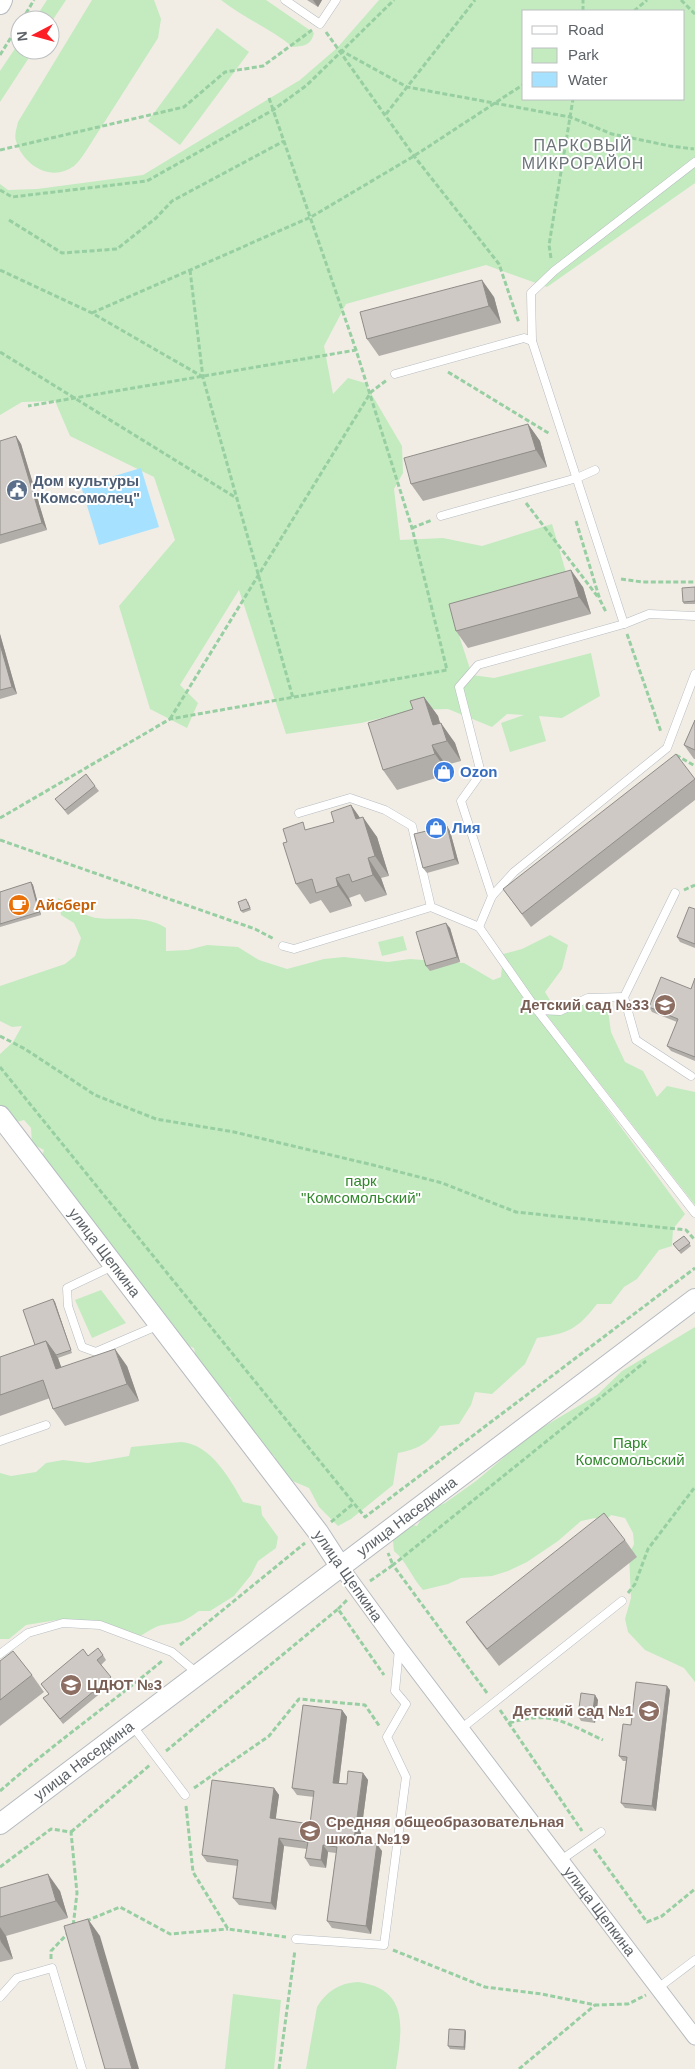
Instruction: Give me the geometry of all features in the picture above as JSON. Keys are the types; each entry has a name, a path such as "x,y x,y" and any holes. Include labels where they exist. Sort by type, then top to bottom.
{"main road":[{"path":"0,4 2,0"},
{"name":"улица Щепкина","path":"3,1123 116,1264 318,1532 340,1566"},
{"name":"улица Наседкина","path":"0,1824 132,1725 197,1673 695,1299"}],"street":[{"name":"улица Щепкина","path":"340,1566 399,1647 695,2037"}],"lane":[{"path":"285,0 320,24 336,0"},
{"path":"624,624 532,341 531,293 554,271 695,162"},
{"path":"395,374 524,338 532,341"},
{"path":"440,516 577,478 595,470"},
{"path":"492,896 461,802 481,774 459,687 478,665 614,627 649,614 695,616"},
{"path":"479,927 492,896 514,872 667,748 695,674"},
{"path":"299,812 350,798 385,810 412,826 431,907"},
{"path":"675,893 624,997 636,1040 691,1076"},
{"path":"283,946 294,949 431,907 479,927 537,1010 695,1213"},
{"path":"537,1010 560,1011 588,998 624,997"},
{"path":"116,1264 67,1288 68,1306 82,1347 96,1352 160,1324"},
{"path":"0,1441 46,1425"},
{"path":"462,1728 622,1601"},
{"path":"0,1654 28,1633 63,1623 100,1624 172,1652 197,1673"},
{"path":"296,1939 384,1945 406,1777 387,1738 406,1704 395,1691 399,1647"},
{"path":"132,1725 156,1759 185,1794"},
{"path":"561,1860 601,1832"},
{"path":"658,1988 695,1960"},
{"path":"0,1997 17,1978 52,1968 82,2069"}],"path":[{"path":"0,190 12,197 147,182 273,110 307,85 394,0"},
{"path":"386,114 475,0"},
{"path":"635,10 647,0"},
{"path":"680,0 695,14"},
{"path":"0,150 184,107 225,72 264,66 320,24 386,114 414,156 499,264 524,338"},
{"path":"0,55 10,39"},
{"path":"341,52 407,87 570,118 612,134 695,149"},
{"path":"92,313 311,218 414,156 522,85"},
{"path":"0,818 170,719 447,670 412,528 371,392 269,98"},
{"path":"554,271 549,245 573,100"},
{"path":"9,220 62,254 117,249 156,218 172,201 284,141"},
{"path":"0,270 92,313 203,378"},
{"path":"190,270 203,378 293,698"},
{"path":"28,406 203,378 356,350"},
{"path":"0,352 238,500"},
{"path":"434,363 552,435"},
{"path":"170,719 371,392 395,374"},
{"path":"519,494 600,600 614,627"},
{"path":"412,528 440,516"},
{"path":"576,519 600,600"},
{"path":"609,577 642,582 695,582"},
{"path":"624,624 667,748 695,766"},
{"path":"0,840 268,934"},
{"path":"0,1036 25,1049 95,1095 156,1119 234,1132 442,1183 516,1212 686,1230 695,1240"},
{"path":"0,1067 365,1517 652,1298 695,1268"},
{"path":"648,1359 393,1565 494,1702 588,1840 647,1922 662,1916 695,1889"},
{"path":"622,1601 635,1584 648,1549 695,1487"},
{"path":"0,1868 51,1829 71,1832 156,1759 338,1609 395,1691"},
{"path":"228,1929 193,1872 185,1794 269,1736 299,1699 365,1705 387,1738"},
{"path":"508,1723 527,1717 549,1717 603,1740"},
{"path":"71,1832 77,1893 74,1926"},
{"path":"52,1968 51,1951 74,1926 120,1907 170,1934 228,1929 296,1939 279,2069"},
{"path":"384,1945 435,1968 485,1987 542,1994 596,2005 628,2004 658,1988"},
{"path":"519,2069 596,2005"}],"green space":[{"path":"47,0 66,0 59,10 40,10"},
{"path":"92,0 154,0 161,19 158,38 79,161 65,171 56,173 47,172 31,164 20,150 15,136 18,122 56,60 60,60 60,53"},
{"path":"221,0 266,0 314,33 313,37 307,44 293,47"},
{"path":"379,0 695,0 695,183 547,287 486,265 346,304 324,346 333,394 348,378 365,383 402,446 403,473 394,489 400,540 443,538 482,546 552,524 567,576 455,623 472,675 494,678 591,653 600,696 562,718 539,716 546,741 510,752 501,723 524,715 507,714 492,727 448,709 414,710 361,723 286,734 239,590 180,685 198,703 187,728 150,709 119,606 175,540 154,477 70,436 55,401 22,402 0,415 0,184 8,190 37,189 143,175 300,80 337,48"},
{"path":"217,28 249,52 180,145 148,121"},
{"path":"10,56 10,60 27,60 0,102 0,71"},
{"name":"парк \"Комсомольский\"","path":"58,898 92,917 141,919 158,924 166,928 166,951 188,950 207,945 238,947 259,960 287,969 324,959 344,957 388,962 410,959 464,963 493,980 501,977 502,966 685,1214 673,1229 672,1246 659,1250 637,1279 624,1287 611,1304 597,1304 584,1320 571,1329 537,1338 525,1364 492,1394 475,1392 471,1405 459,1424 440,1426 422,1445 398,1453 393,1485 351,1519 338,1526 319,1507 309,1488 274,1473 275,1457 247,1430 230,1397 214,1390 204,1379 194,1348 176,1341 175,1327 123,1261 66,1198 64,1181 58,1180 40,1161 44,1150 32,1144 31,1128 24,1120 13,1123 0,1113 0,1054 13,1042 22,1026 12,1027 0,1021 0,986 65,964 75,956 81,938 74,923 61,915"},
{"path":"550,935 568,945 562,969 545,992 558,1013 583,1005 608,1010 611,1032 625,1062 643,1071 657,1097 667,1086 695,1092 695,1205 502,958 503,954 522,949"},
{"path":"403,936 407,950 382,956 378,942"},
{"path":"101,1290 126,1323 92,1338 75,1300"},
{"name":"Парк Комсомольский","path":"695,1327 695,1682 684,1668 645,1650 628,1632 625,1619 631,1598 629,1555 634,1544 633,1533 625,1518 611,1515 604,1522 595,1518 581,1521 558,1541 527,1562 508,1571 492,1576 461,1578 448,1584 423,1590 394,1551 392,1532 408,1524 417,1526 426,1511 445,1503 476,1481 533,1433 597,1395 622,1371"},
{"path":"181,1442 192,1444 210,1456 226,1473 243,1502 261,1506 262,1515 278,1537 276,1548 258,1561 251,1575 234,1596 210,1611 199,1611 185,1620 159,1626 140,1636 99,1622 63,1619 26,1625 9,1639 0,1639 0,1473 11,1476 36,1472 46,1463 63,1460 88,1463 129,1456 131,1447"},
{"path":"358,1982 375,1986 387,1993 394,2002 399,2014 400,2026 396,2069 306,2069 317,2007 329,1992 339,1986"},
{"path":"233,1994 281,2000 274,2069 225,2069"}],"water":[{"path":"141,468 159,527 99,545 81,486"}],"building":[{"path":"482,280 489,306 367,339 360,312"},
{"path":"528,424 536,450 411,484 404,458"},
{"name":"Дом культуры \"Комсомолец\"","path":"16,436 42,523 0,535 0,441"},
{"path":"571,570 579,597 456,631 449,604"},
{"path":"695,587 695,601 683,602 682,588"},
{"path":"0,644 12,687 0,690"},
{"path":"424,697 433,725 441,723 447,741 432,745 435,754 383,770 368,723 413,709 410,701"},
{"path":"695,720 695,750 684,745"},
{"path":"676,754 695,779 522,914 503,889"},
{"path":"86,774 95,786 65,810 55,799"},
{"path":"351,805 356,819 363,817 375,856 368,858 373,875 352,882 349,874 336,878 338,886 316,893 312,879 296,884 283,843 287,842 283,829 303,822 305,830 334,822 331,812"},
{"path":"447,826 455,859 423,868 414,834"},
{"name":"Айсберг","path":"31,882 39,912 0,924 0,892"},
{"path":"246,899 250,908 241,911 238,902"},
{"path":"689,907 695,909 695,944 677,937"},
{"path":"446,923 457,957 426,966 416,932"},
{"path":"661,977 691,989 695,978 695,1057 667,1046 678,1019 649,1007"},
{"path":"684,1236 690,1243 679,1251 673,1244"},
{"path":"53,1299 71,1350 56,1355 46,1341 35,1345 23,1310"},
{"path":"46,1341 56,1369 115,1349 127,1384 53,1409 43,1380 0,1395 0,1357"},
{"path":"604,1513 625,1540 487,1649 466,1622"},
{"path":"98,1648 103,1655 97,1660 111,1677 60,1719 43,1698 49,1694 41,1684 83,1649 88,1656"},
{"path":"13,1651 32,1675 0,1700 0,1661"},
{"path":"636,1682 667,1686 652,1806 621,1803 627,1757 619,1756 623,1724 631,1725"},
{"path":"581,1693 595,1695 592,1718 578,1716"},
{"path":"303,1705 342,1710 333,1783 347,1784 348,1771 363,1773 354,1840 377,1844 366,1926 327,1921 337,1847 323,1845 321,1860 305,1858 308,1842 279,1838 271,1903 233,1898 238,1860 202,1855 212,1780 274,1788 270,1818 310,1824 314,1791 292,1788"},
{"path":"48,1874 56,1901 0,1917 0,1888"},
{"path":"88,1919 132,2069 105,2069 64,1926"},
{"path":"449,2029 465,2030 464,2047 448,2046"}],"place":[{"name":"Дом культуры \"Комсомолец\"","path":"17,490"},
{"name":"Ozon","path":"444,772"},
{"name":"Лия","path":"436,828"},
{"name":"Айсберг","path":"19,905"},
{"name":"Детский сад №33","path":"665,1005"},
{"name":"ЦДЮТ №3","path":"71,1685"},
{"name":"Детский сад №1","path":"649,1711"},
{"name":"Средняя общеобразовательная школа №19","path":"310,1831"}],"district":[{"name":"ПАРКОВЫЙ МИКРОРАЙОН","path":"583,154"}]}
